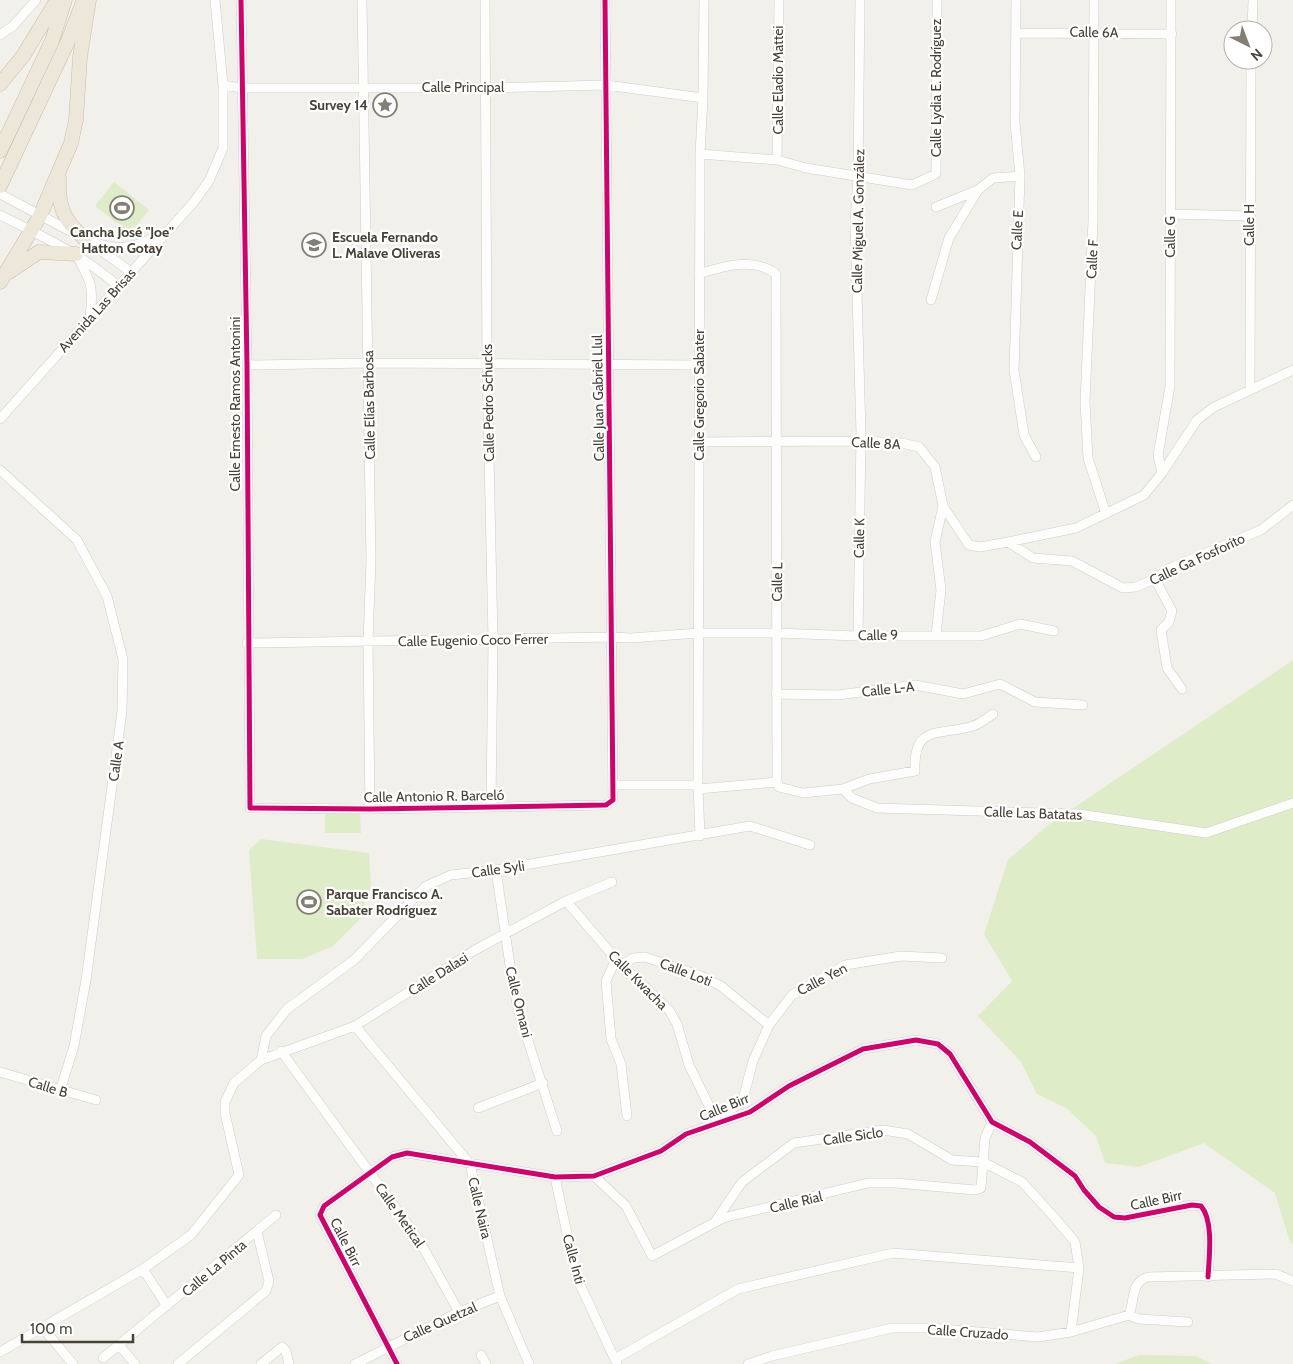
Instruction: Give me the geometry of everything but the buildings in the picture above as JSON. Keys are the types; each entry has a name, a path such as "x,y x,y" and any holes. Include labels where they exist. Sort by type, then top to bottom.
{"highway":[{"path":"0,84 23,56 57,0"},
{"path":"0,151 52,41 65,0"},
{"path":"3,180 68,41 83,0"},
{"path":"2,279 40,216 60,172 70,143 76,120 80,57 90,0"},
{"path":"60,172 58,191 62,212 68,224 85,239"},
{"path":"2,279 39,252 76,254"}],"street":[{"path":"0,35 13,26 36,0"},
{"name":"Avenida Las Brisas","path":"0,418 193,203 209,181 223,148 223,85 215,0"},
{"name":"Calle Ernesto Ramos Antonini","path":"241,0 247,365 247,643 250,808"},
{"name":"Calle Elías Barbosa","path":"362,0 371,560 368,641 370,809"},
{"name":"Calle Pedro Schucks","path":"485,0 487,364 493,640 491,806"},
{"name":"Calle Juan Gabriel Llul","path":"605,0 613,796"},
{"name":"Calle Gregorio Sabater","path":"700,836 698,787 698,442 700,154 703,98 704,0"},
{"name":"Calle Eladio Mattei","path":"777,160 779,0"},
{"name":"Calle Miguel A. González","path":"860,0 858,176 855,223 860,441"},
{"name":"Calle Lydia E. Rodríguez","path":"700,154 777,160 806,168 912,185 936,174 937,0"},
{"name":"Calle E","path":"1016,0 1015,123 1020,176 1014,370 1024,435 1036,457"},
{"name":"Calle F","path":"1094,0 1093,222 1086,402 1088,458 1106,514"},
{"name":"Calle G","path":"1162,473 1158,455 1170,386 1172,0"},
{"path":"1252,20 1253,0"},
{"name":"Calle 6A","path":"1016,32 1172,34"},
{"name":"Calle H","path":"1250,390 1251,70"},
{"name":"Calle Principal","path":"223,85 242,88 485,88 606,85 703,98"},
{"path":"936,207 978,190 993,178 1020,176"},
{"path":"931,300 949,238 978,190"},
{"path":"0,194 85,239 131,272"},
{"path":"1170,214 1249,216"},
{"path":"0,215 96,266 118,286"},
{"path":"85,239 116,248 136,246 167,232"},
{"path":"76,254 88,277 93,294 90,317"},
{"name":"Calle L","path":"699,274 727,264 766,266 776,274 778,443 777,782"},
{"path":"247,365 368,363 699,364"},
{"path":"942,506 970,545 980,547 1076,528 1144,495 1162,473 1197,420 1214,407 1293,370"},
{"name":"Calle 8A","path":"698,442 860,441 902,443 919,447 935,467 942,506 935,542 941,590 936,634"},
{"name":"Calle K","path":"858,636 860,441"},
{"name":"Calle A","path":"0,470 77,540 108,596 123,659 122,711 86,980 74,1046 60,1091"},
{"name":"Calle Ga Fosforito","path":"1008,542 1034,558 1072,561 1123,588 1136,588 1168,570 1261,530 1293,505"},
{"path":"1155,579 1172,612 1168,622 1161,630 1167,668 1182,689"},
{"name":"Calle 9","path":"699,633 858,636 936,634 981,636 1020,624 1054,632"},
{"name":"Calle Eugenio Coco Ferrer","path":"247,643 632,638 699,633"},
{"name":"Calle L-A","path":"776,694 838,695 914,685 963,694 1000,684 1035,702 1083,705"},
{"path":"613,785 698,787 777,782 779,787 803,793 843,789 869,779 914,771 914,753 919,742 931,733 974,726 993,714"},
{"name":"Calle Las Batatas","path":"843,789 852,798 877,808 1079,814 1206,833 1293,803"},
{"name":"Calle Antonio R. Barceló","path":"250,808 370,809 606,804 613,800 613,796"},
{"name":"Calle Syli","path":"261,1060 266,1036 287,1009 354,960 426,886 451,875 496,870 750,826 810,845"},
{"name":"Calle Omani","path":"496,870 504,936 519,1013 557,1130"},
{"name":"Calle Dalasi","path":"0,1352 143,1269 191,1235 239,1175 225,1113 225,1102 234,1083 261,1060 281,1051 355,1026 475,950 566,902 612,882"},
{"name":"Calle Kwacha","path":"566,902 619,962 668,1010 677,1024 689,1065 717,1122"},
{"name":"Calle Yen","path":"717,1122 743,1099 752,1061 770,1025 792,995 845,965 901,956 942,958"},
{"name":"Calle Loti","path":"619,962 645,957 701,976 721,986 770,1025"},
{"path":"619,962 606,981 611,1039 621,1064 628,1116"},
{"name":"Calle Naira","path":"355,1026 470,1164 500,1296 529,1364"},
{"name":"Calle Birr","path":"397,1364 320,1216 324,1206 392,1157 407,1153 555,1177 594,1176 661,1151 686,1134 750,1112 788,1086 863,1049 916,1040 938,1044 950,1054 992,1122 1030,1142 1075,1176 1099,1207 1114,1216 1125,1218 1192,1204 1201,1206 1205,1211 1210,1240 1208,1277"},
{"name":"Calle Metical","path":"281,1051 419,1240 459,1312"},
{"name":"Calle B","path":"0,1072 96,1100"},
{"path":"478,1108 543,1083"},
{"name":"Calle Rial","path":"594,1176 626,1206 652,1256 723,1218 868,1183 896,1183 975,1190 981,1188 985,1138 992,1122"},
{"name":"Calle Siclo","path":"715,1222 742,1182 794,1143 883,1130 908,1134 952,1160 983,1162 1022,1182 1074,1242 1079,1268 1071,1332"},
{"name":"Calle Inti","path":"555,1177 576,1276 616,1362"},
{"name":"Calle La Pinta","path":"104,1358 276,1215"},
{"path":"178,1364 266,1291 269,1282 257,1232"},
{"path":"616,1362 738,1289 893,1253 1079,1268"},
{"path":"143,1269 168,1306"},
{"path":"1129,1315 1133,1306 1136,1284 1140,1279 1148,1277 1276,1274 1293,1281"},
{"name":"Calle Quetzal","path":"354,1364 459,1312 500,1296"},
{"name":"Calle Cruzado","path":"748,1364 772,1356 892,1328 930,1328 1038,1337 1071,1332 1129,1315 1139,1319 1188,1322"},
{"path":"42,1327 73,1364"},
{"path":"119,1345 135,1364"},
{"path":"261,1364 282,1348 286,1351 289,1364"},
{"path":"481,1355 486,1364"}],"green space":[{"name":"Cancha José \"Joe\" Hatton Gotay","path":"114,182 149,210 130,233 95,206"},
{"path":"1293,660 1293,1244 1290,1242 1275,1193 1204,1143 1139,1167 1105,1163 1096,1136 1066,1108 1037,1094 1021,1062 978,1016 1012,981 984,934 1008,860 1047,826"},
{"path":"360,813 361,833 325,833 325,814"},
{"name":"Parque Francisco A. Sabater Rodríguez","path":"261,839 369,853 371,885 360,919 333,946 302,959 257,959 249,850"},
{"path":"1139,1355 1196,1356 1212,1364 1115,1364"}],"cycle path":[{"path":"241,0 247,365 250,808 370,809 606,805 613,800 605,0"},
{"path":"397,1364 320,1215 324,1206 392,1157 407,1153 555,1177 594,1176 661,1151 686,1134 750,1112 789,1086 863,1049 916,1040 938,1044 950,1054 992,1122 1030,1142 1075,1176 1099,1207 1114,1217 1125,1218 1192,1205 1201,1206 1208,1221 1209,1230 1208,1277"}],"place":[{"name":"Survey 14","path":"385,105"},
{"name":"Cancha José \"Joe\" Hatton Gotay","path":"122,208"},
{"name":"Escuela Fernando L. Malave Oliveras","path":"314,245"},
{"name":"Parque Francisco A. Sabater Rodríguez","path":"309,902"}]}
